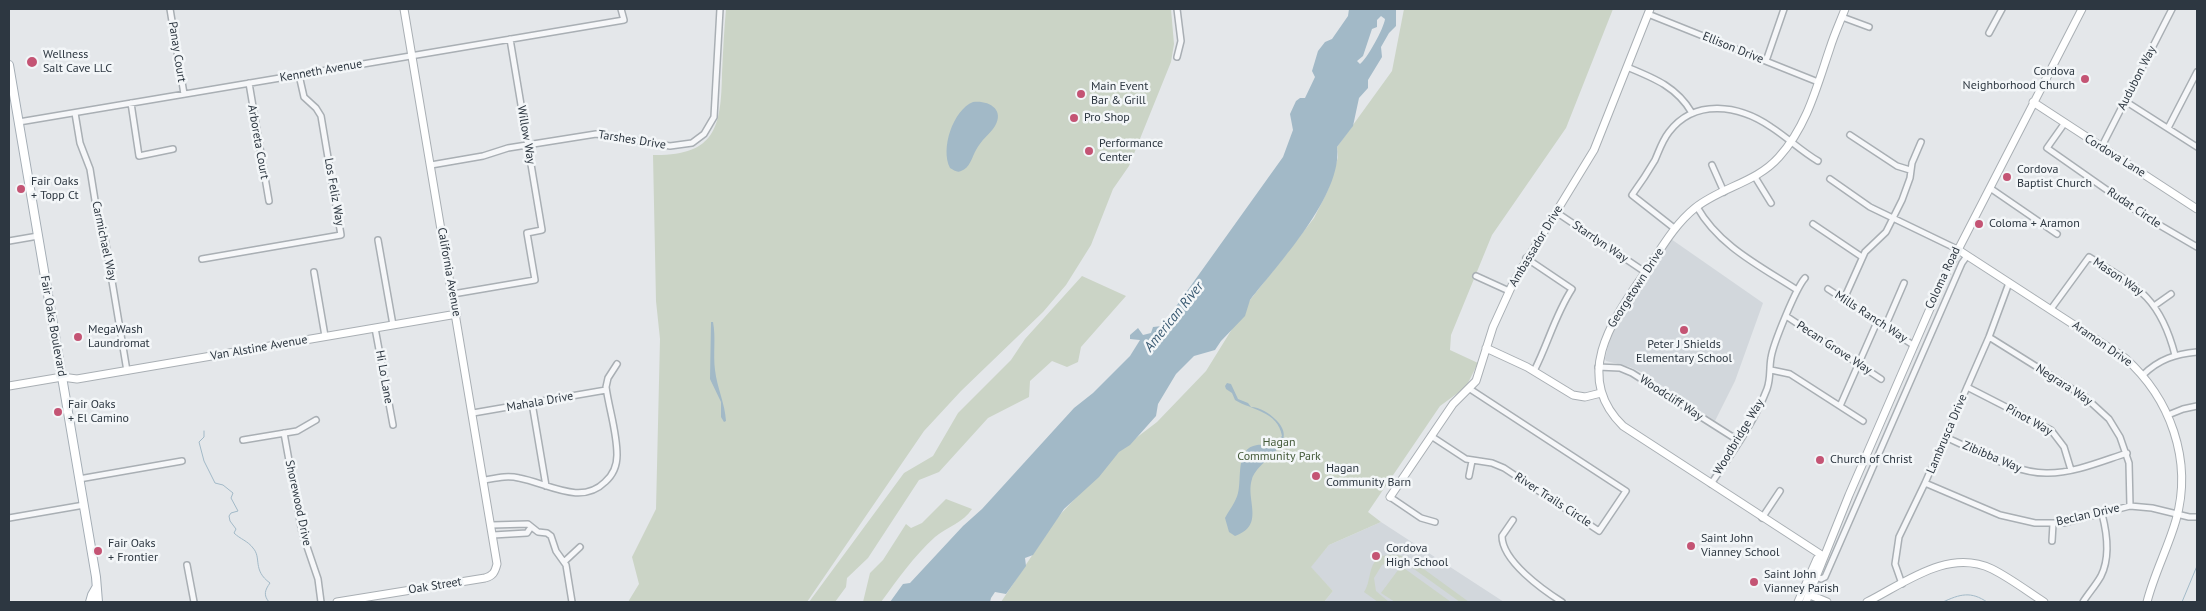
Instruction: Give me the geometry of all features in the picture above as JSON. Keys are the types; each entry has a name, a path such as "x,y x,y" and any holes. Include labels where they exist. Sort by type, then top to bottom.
{"main road":[{"name":"Fair Oaks Boulevard","path":"9,65 13,111 19,122 84,505 98,602"},
{"path":"90,602 96,588"}],"street":[{"name":"Panay Court","path":"170,9 184,94"},
{"name":"California Avenue","path":"404,9 474,413 493,535"},
{"name":"Kenneth Avenue","path":"19,122 624,20 621,9"},
{"name":"Tarshes Drive","path":"431,165 483,156 527,145 596,134 670,146 685,146 698,139 709,128 714,112 720,9"},
{"path":"1177,9 1180,41 1177,57"},
{"path":"1766,62 1784,9"},
{"name":"Georgetown Drive","path":"1822,556 1623,426 1608,409 1602,394 1598,367 1602,347 1609,328 1674,228 1697,207 1754,177 1780,156 1800,128 1845,9"},
{"path":"1989,34 2002,9"},
{"name":"Coloma Road","path":"1806,602 1822,556 1913,345 1957,249 2081,9"},
{"name":"Audubon Way","path":"2101,148 2172,9"},
{"name":"Ellison Drive","path":"1649,11 1766,62 1818,82"},
{"name":"Ambassador Drive","path":"1390,498 1454,404 1470,389 1478,377 1486,348 1509,291 1526,258 1594,150 1649,11"},
{"path":"1842,17 1869,27"},
{"name":"Willow Way","path":"453,294 535,280 527,233 542,230 510,40"},
{"path":"1627,67 1671,88 1692,113"},
{"path":"2168,128 2197,72"},
{"name":"Los Feliz Way","path":"202,259 341,235 320,116 316,108 304,97 299,75"},
{"name":"Arboreta Court","path":"249,84 269,201"},
{"path":"2125,101 2197,147"},
{"name":"Cordova Lane","path":"2033,102 2197,209"},
{"path":"131,103 139,156 173,149"},
{"path":"1674,228 1632,195 1647,174 1667,135 1678,122 1692,113 1717,108 1741,112 1762,121 1802,151 1818,160"},
{"name":"Carmichael Way","path":"75,113 82,150 90,169 98,219 105,239 127,371"},
{"name":"Rudat Circle","path":"2064,124 2047,148 2144,216 2197,247"},
{"path":"1850,135 1897,166 1910,170"},
{"path":"1844,299 1867,249 1882,237 1893,218 1906,190 1914,156 1921,142"},
{"path":"1712,165 1724,192"},
{"path":"1754,177 1771,203"},
{"path":"1830,179 1870,207 1957,249"},
{"path":"1990,188 2057,234"},
{"path":"1697,207 1712,229 1732,247 1797,290"},
{"name":"Starrlyn Way","path":"1556,212 1645,272"},
{"path":"1813,224 1862,258"},
{"path":"9,241 38,236"},
{"path":"378,240 393,325"},
{"name":"Aramon Drive","path":"1957,249 2120,354 2143,375 2168,415 2176,439 2182,472 2182,488 2177,514 2147,602"},
{"name":"Coloma Road","path":"1816,577 1821,579 1825,576 1962,263 1968,256"},
{"name":"Mason Way","path":"2051,309 2089,257 2136,286 2154,306 2170,337 2175,355"},
{"path":"1526,258 1572,289 1558,313 1544,353 1534,371"},
{"path":"314,272 325,336"},
{"path":"1476,276 1509,291"},
{"name":"Woodbridge Way","path":"1711,484 1739,441 1762,400 1770,380 1771,357 1797,290 1805,278"},
{"path":"1885,327 1904,283"},
{"name":"Lambrusca Drive","path":"1902,584 1895,564 1899,538 1926,483 2009,284"},
{"name":"Mills Ranch Way","path":"1828,289 1913,345"},
{"path":"2154,306 2171,294"},
{"name":"Van Alstine Avenue","path":"9,386 62,377 72,380 456,314"},
{"name":"Pecan Grove Way","path":"1786,316 1881,379"},
{"path":"1840,406 1877,322"},
{"name":"Hi Lo Lane","path":"375,328 393,425"},
{"name":"Negrara Way","path":"1988,337 2094,404 2115,428 2127,453 2130,474 2130,506"},
{"path":"1486,348 1534,371 1573,395 1585,397 1602,394"},
{"path":"2143,375 2156,364 2175,355 2197,352"},
{"path":"485,480 511,476 570,493 583,493 599,487 609,478 614,469 617,452 606,390 608,378 617,364"},
{"name":"Woodcliff Way","path":"1598,367 1620,368 1632,373 1739,441"},
{"path":"1771,370 1790,374 1863,421"},
{"name":"Pinot Way","path":"1967,387 2051,430 2064,448 2071,470"},
{"name":"River Trails Circle","path":"1431,436 1472,461 1492,463 1504,468 1599,531 1626,491 1470,389"},
{"name":"Mahala Drive","path":"474,413 606,390"},
{"path":"532,403 546,486"},
{"path":"2168,415 2197,406"},
{"path":"243,440 302,429 316,420"},
{"name":"Shorewood Drive","path":"284,433 302,532 318,579 321,602"},
{"name":"Zibibba Way","path":"1945,437 2025,471 2048,474 2071,470 2127,453"},
{"path":"1469,476 1472,461"},
{"path":"79,479 182,462"},
{"name":"Beclan Drive","path":"1926,483 2012,519 2035,524 2053,524 2130,506 2152,508 2197,517"},
{"path":"1762,518 1780,491"},
{"path":"1390,498 1421,518 1434,522"},
{"path":"9,518 84,505"},
{"path":"2083,602 2100,577 2103,567 2106,540 2102,514"},
{"path":"1513,520 1502,536 1508,551 1523,574 1541,589 1562,602"},
{"path":"492,525 528,524 538,532 547,533 551,536 556,551 565,561 572,602"},
{"path":"2052,541 2053,524"},
{"path":"493,535 527,532 531,527"},
{"name":"Oak Street","path":"337,602 376,599 491,577 498,564 493,535"},
{"path":"565,561 580,547"},
{"name":"Coloma Road","path":"1799,602 1817,559 1822,556"},
{"path":"1867,602 1880,599 1902,584 1943,564 1965,562 1992,569 2044,602"},
{"path":"187,565 194,602"},
{"path":"1799,602 1804,597 1810,595 1821,601"}],"shaded area":[{"name":"Peter J Shields Elementary School","path":"1671,239 1763,303 1735,381 1715,421 1641,372 1606,361 1605,359 1610,338 1617,323"},
{"name":"Cordova High School","path":"1381,522 1504,602 1324,602 1333,591 1310,567 1329,545"}],"green space":[{"path":"726,9 1171,9 1174,44 1171,62 1129,166 1113,189 1091,245 1066,285 1043,312 961,391 924,431 807,602 628,602 639,584 632,557 656,509 660,339 656,301 653,155 674,154 690,150 702,144 716,124 720,110"},
{"name":"Hagan Community Park","path":"1404,9 1613,9 1566,128 1492,235 1451,335 1450,350 1478,363 1466,387 1440,406 1368,512 1381,522 1329,545 1311,567 1333,591 1324,602 1001,602 1057,518 1119,451 1157,422 1206,371 1250,300 1314,218 1328,190 1338,157 1337,147 1392,71"},
{"path":"1082,276 1126,296 1081,347 1078,362 1067,367 1052,361 1030,381 1029,397 988,418 939,472 919,480 868,558 847,578 846,587 835,602 809,602 904,473 933,456 958,413 1011,360 1025,339"},
{"path":"946,499 972,509 969,514 927,544 906,568 881,602 863,602 870,573 883,560 906,524 911,528 922,523"},
{"path":"1387,555 1398,555 1410,559 1469,602 1460,602 1407,564 1394,561 1382,565 1374,578 1376,591 1389,602 1378,602 1364,592 1375,562"},
{"path":"1401,566 1451,602 1395,602 1381,593"}],"water":[{"name":"American River","path":"1349,9 1396,9 1396,26 1389,33 1381,47 1382,57 1368,80 1368,88 1359,98 1353,126 1337,147 1336,166 1330,186 1306,228 1250,300 1245,316 1215,350 1194,356 1176,374 1158,404 1156,416 1130,445 1119,452 1099,477 1064,509 1033,555 1025,558 1026,566 1006,594 995,592 990,602 890,602 903,584 910,583 963,526 982,509 1074,408 1093,393 1130,356 1140,340 1130,339 1130,335 1138,328 1143,335 1151,333 1153,327 1162,326 1283,157 1293,130 1290,114 1296,101 1300,98 1305,98 1315,77 1312,71 1318,51 1325,42 1332,39 1348,16","holes":["1381,16 1385,19 1375,43 1360,64 1357,61 1363,56 1372,29 1377,27 1377,20"]},
{"path":"973,102 989,104 996,110 998,120 993,129 978,146 969,165 960,172 950,168 947,160 948,141 954,121 966,106"},
{"path":"711,322 713,322 714,328 714,364 723,402 726,421 724,422 721,417 721,402 710,379"},
{"path":"1227,383 1231,384 1238,399 1248,403 1251,407 1264,411 1275,419 1282,428 1284,436 1276,450 1256,471 1252,479 1252,519 1250,525 1244,531 1235,536 1229,532 1225,518 1238,493 1242,458 1250,447 1259,445 1272,446 1282,436 1275,421 1270,416 1235,400 1232,393 1226,389"}],"waterway":[{"path":"204,431 204,437 199,442 204,461 215,483 223,485 233,493 231,498 238,511 231,513 229,516 230,521 236,529 234,533 256,552 259,569 264,578 270,583 265,592 269,602"},
{"path":"2182,602 2197,566"},
{"path":"1943,602 1965,595 1976,596 1987,602"}],"place":[{"name":"Wellness Salt Cave LLC","path":"32,62"},
{"name":"Cordova Neighborhood Church","path":"2085,79"},
{"name":"Main Event Bar & Grill","path":"1081,94"},
{"name":"Pro Shop","path":"1074,118"},
{"name":"Performance Center","path":"1089,151"},
{"name":"Cordova Baptist Church","path":"2007,177"},
{"name":"Fair Oaks + Topp Ct","path":"21,189"},
{"name":"Coloma + Aramon","path":"1979,224"},
{"name":"Peter J Shields Elementary School","path":"1684,330"},
{"name":"MegaWash Laundromat","path":"78,337"},
{"name":"Fair Oaks + El Camino","path":"58,412"},
{"name":"Church of Christ","path":"1820,460"},
{"name":"Hagan Community Barn","path":"1316,476"},
{"name":"Saint John Vianney School","path":"1691,546"},
{"name":"Fair Oaks + Frontier","path":"98,551"},
{"name":"Cordova High School","path":"1376,556"},
{"name":"Saint John Vianney Parish","path":"1754,582"}]}
